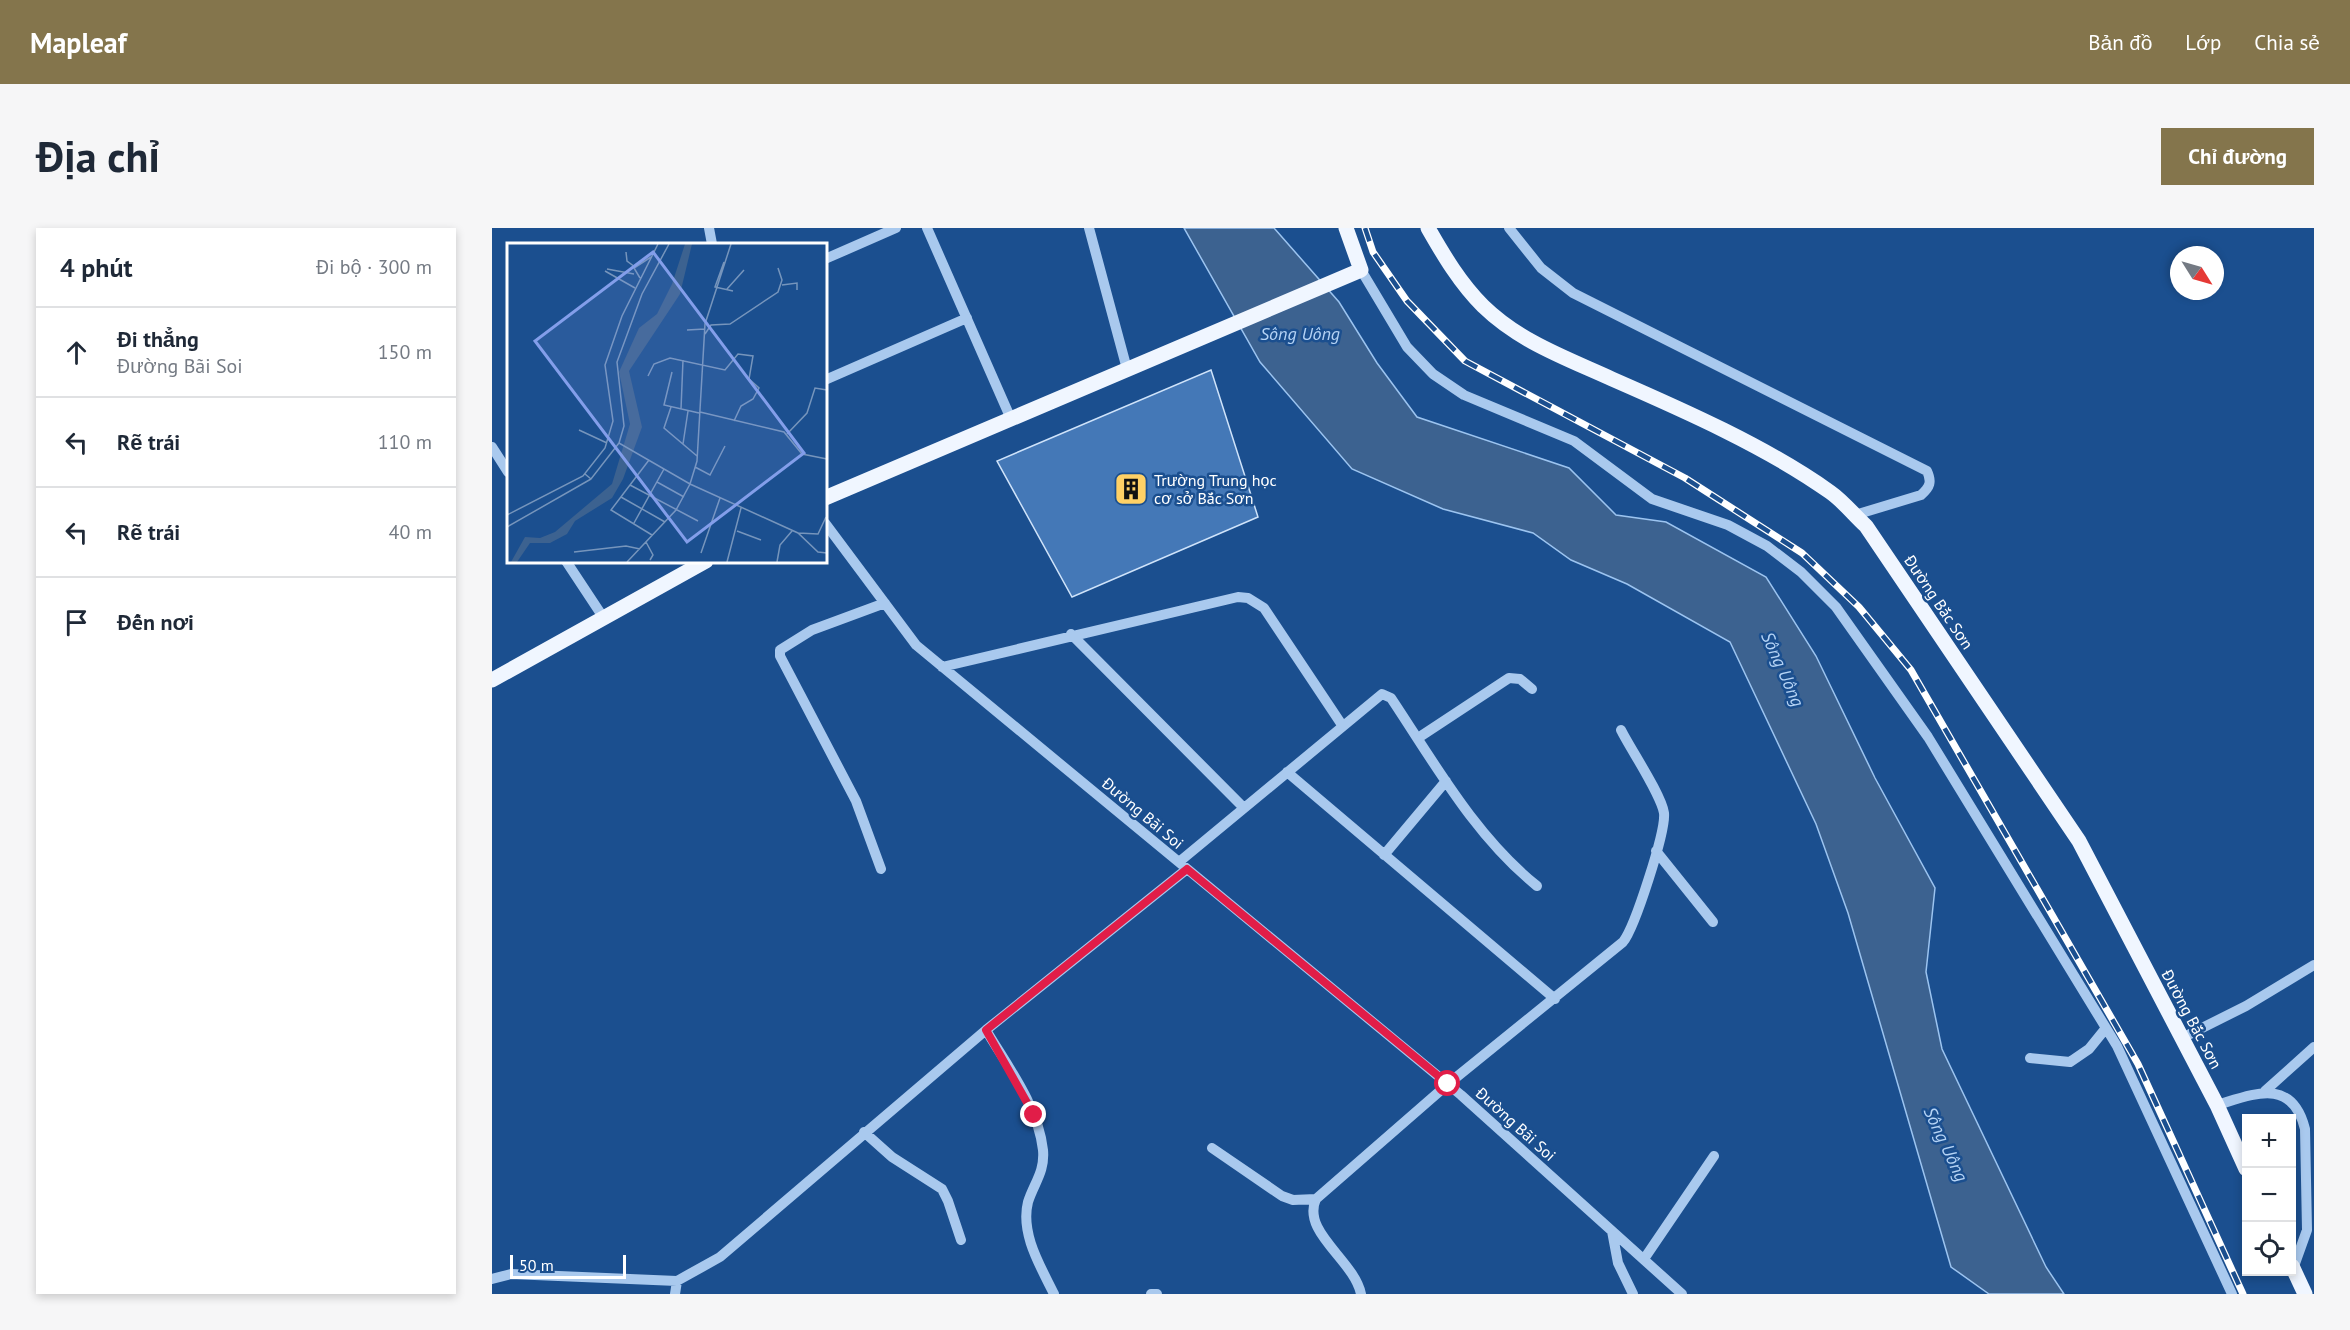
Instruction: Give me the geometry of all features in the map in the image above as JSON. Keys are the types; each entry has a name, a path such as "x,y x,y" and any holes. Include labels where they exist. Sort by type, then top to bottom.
{"main road":[{"path":"826,498 1355,273 1346,228"},
{"name":"Đường Bắc Sơn","path":"1428,228 1454,273 1483,306 1511,330 1543,349 1612,379 1760,450 1831,492 1866,526 2079,841 2217,1105 2247,1168"},
{"path":"492,680 704,562"},
{"path":"2296,1276 2305,1294"}],"street":[{"path":"709,228 712,243"},
{"path":"826,258 896,228"},
{"path":"927,228 1011,419"},
{"path":"1089,228 1127,369"},
{"path":"1509,228 1541,268 1573,293 1927,471 1931,479 1928,489 1921,495 1855,515"},
{"path":"1355,273 1407,347 1433,374 1464,394 1574,441 1652,499 1728,525 1767,546 1801,572 1836,607 1928,737 2106,1028 2122,1056 2232,1294"},
{"path":"826,380 967,318"},
{"path":"492,447 507,470"},
{"name":"Đường Bãi Soi","path":"826,523 916,645 1448,1084 1682,1294"},
{"path":"567,562 603,617"},
{"path":"942,667 1071,634 1238,597 1248,598 1264,608 1342,724"},
{"path":"880,869 856,801 780,656 780,650 799,636 885,603"},
{"path":"1071,634 1244,808"},
{"path":"1418,738 1509,678 1520,679 1532,688"},
{"path":"492,1279 511,1274 678,1281 720,1257 864,1132 1183,866 1244,808 1378,695 1387,694 1446,782 1497,850 1537,886"},
{"path":"1360,1294 1353,1273 1316,1227 1312,1213 1316,1199 1448,1084 1555,999 1628,935 1663,823 1662,806 1621,730"},
{"path":"1287,772 1555,999"},
{"path":"1384,855 1446,782"},
{"path":"1656,851 1713,922"},
{"path":"2182,1038 2246,1006 2314,965"},
{"path":"2030,1058 2070,1062 2089,1049 2106,1028"},
{"path":"986,1030 1026,1097 1039,1132 1044,1163 1041,1176 1029,1202 1029,1234 1033,1251 1054,1294"},
{"path":"2265,1091 2314,1047"},
{"path":"2217,1105 2265,1091 2274,1092 2292,1102 2310,1127 2311,1233 2296,1261"},
{"path":"864,1132 892,1157 942,1189 961,1240"},
{"path":"1212,1148 1282,1196 1293,1200 1316,1199"},
{"path":"1644,1259 1714,1156"},
{"path":"1612,1231 1618,1263 1633,1294"},
{"path":"675,1294 678,1281"},
{"path":"1151,1294 1158,1294"}],"water":[{"name":"Sông Uông","path":"1184,228 1274,228 1339,302 1377,363 1417,417 1569,468 1616,515 1666,522 1766,577 1816,656 1875,778 1935,888 1926,972 1942,1049 2046,1267 2064,1294 1989,1294 1951,1267 1848,913 1816,824 1730,642 1627,584 1571,560 1533,533 1443,509 1352,469 1260,362"}],"building":[{"name":"Trường Trung học cơ sở Bắc Sơn","path":"1211,370 1258,517 1072,597 997,461"}],"railway":[{"path":"1365,228 1373,252 1407,301 1465,361 1685,478 1802,553 1859,607 1911,670 2138,1064 2243,1294"}],"place":[{"name":"Trường Trung học cơ sở Bắc Sơn","path":"1131,489"}],"route":[{"path":"1034,1115 1026,1097 986,1030 1187,869 1448,1084"}]}
